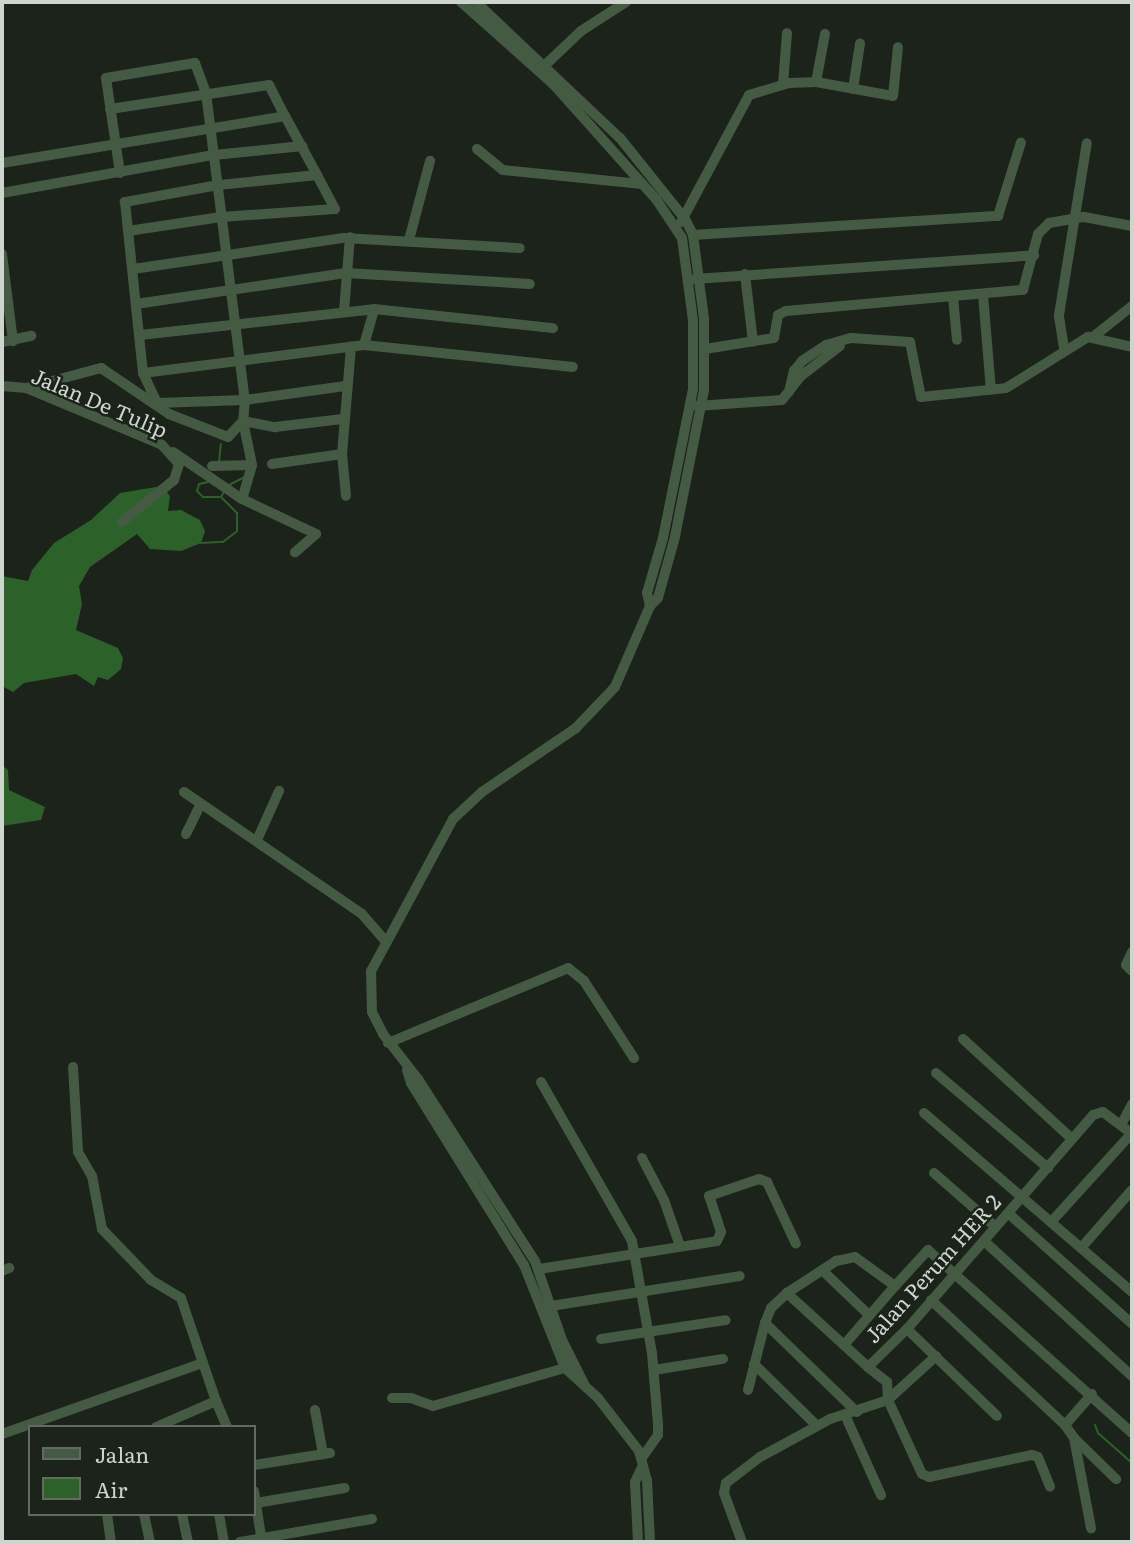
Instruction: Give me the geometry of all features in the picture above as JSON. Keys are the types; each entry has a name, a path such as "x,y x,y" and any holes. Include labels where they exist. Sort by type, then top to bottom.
{"street":[{"path":"461,2 542,67 642,184 694,235 695,406"},
{"path":"476,2 620,138 681,222 694,279 705,349 695,406 647,593 650,606 615,687 576,728 482,792 453,819 384,940 371,971 370,1000 388,1043 407,1070 418,1079 539,1269 551,1306 584,1384"},
{"path":"542,67 590,24 626,2"},
{"path":"783,84 787,33"},
{"path":"816,82 825,34"},
{"path":"853,89 860,44"},
{"path":"681,222 741,103 756,92 783,84 816,82 893,96 898,47"},
{"path":"120,173 106,78 116,73 195,63 206,93 208,127 214,155 240,358 243,421 252,465 239,496"},
{"path":"110,109 269,85 335,209 221,217 128,232"},
{"path":"2,163 114,141 285,116"},
{"path":"694,235 998,216 1021,142"},
{"path":"1064,348 1059,316 1087,143"},
{"path":"2,193 214,155 303,146"},
{"path":"477,149 503,170 642,184"},
{"path":"409,240 430,161"},
{"path":"157,403 143,373 125,202 218,185 317,175"},
{"path":"705,349 774,338 778,315 786,311 953,298 1027,288 1038,234 1049,223 1077,217 1132,226"},
{"path":"345,311 350,237"},
{"path":"132,269 350,237 520,248"},
{"path":"2,254 7,342 31,336"},
{"path":"694,279 1034,255"},
{"path":"136,304 346,273 530,284"},
{"path":"745,274 753,342"},
{"path":"983,295 992,390"},
{"path":"953,298 957,340"},
{"path":"695,406 777,401 789,392 793,371 808,356 839,340 910,342 921,397 992,390 1017,383 1064,348 1093,337 1132,306"},
{"path":"139,335 234,322 374,309 553,328"},
{"path":"364,345 374,309"},
{"path":"1093,337 1132,346"},
{"path":"143,373 240,358 364,345 573,367"},
{"path":"346,496 342,454 343,419 351,346"},
{"path":"26,388 101,368 122,386 157,403 182,420 228,438 243,421"},
{"name":"Jalan De Tulip","path":"2,386 26,388 162,445 178,464 174,480 122,522"},
{"path":"157,403 244,400 345,386"},
{"path":"243,421 275,427 343,419"},
{"path":"162,445 208,470 221,484 239,496 316,534 295,552"},
{"path":"272,464 342,454"},
{"path":"208,470 252,465"},
{"path":"257,840 279,791"},
{"path":"184,792 362,914 384,940"},
{"path":"186,834 201,805"},
{"path":"388,1043 568,968 584,981 634,1058"},
{"path":"963,1039 1072,1139"},
{"path":"73,1067 78,1152 92,1176 102,1229 151,1280 181,1298 226,1425"},
{"path":"407,1070 411,1083 524,1265 565,1368 598,1398 640,1460 647,1480 650,1542"},
{"path":"936,1073 1048,1168"},
{"path":"541,1082 629,1234 654,1370 658,1435 640,1460 635,1482 638,1542"},
{"path":"1052,1221 1132,1133 1121,1125 1132,1104"},
{"name":"Jalan Perum HER 2","path":"1050,1487 1038,1457 1032,1455 929,1477 922,1474 889,1398 887,1382 868,1367 907,1329 1093,1115 1103,1112 1121,1125"},
{"path":"924,1113 1132,1292"},
{"path":"642,1158 664,1200 680,1246"},
{"path":"934,1173 996,1227"},
{"path":"539,1269 716,1241 721,1236 708,1201 714,1191 759,1179 767,1182 796,1244"},
{"path":"1082,1248 1132,1190"},
{"path":"1008,1213 1132,1324"},
{"path":"984,1241 1132,1376"},
{"path":"844,1345 928,1250 1093,1394 1132,1433"},
{"path":"748,1390 771,1308 787,1293 822,1270 855,1257 895,1286"},
{"path":"822,1270 869,1315"},
{"path":"551,1306 740,1276"},
{"path":"787,1293 868,1367"},
{"path":"930,1300 1065,1425 1074,1438 1116,1479"},
{"path":"601,1339 726,1320"},
{"path":"765,1323 858,1412"},
{"path":"907,1329 997,1416"},
{"path":"742,1542 724,1493 726,1483 760,1457 817,1426 889,1398 936,1356"},
{"path":"654,1370 723,1359"},
{"path":"2,1434 203,1363"},
{"path":"754,1364 817,1426"},
{"path":"392,1398 411,1398 433,1406 565,1368"},
{"path":"1065,1425 1093,1394"},
{"path":"161,1425 216,1401"},
{"path":"256,1465 326,1453 315,1410"},
{"path":"845,1415 881,1495"},
{"path":"1074,1438 1091,1528"},
{"path":"256,1497 345,1488"},
{"path":"256,1503 262,1541"},
{"path":"107,1516 111,1542"},
{"path":"144,1516 150,1542"},
{"path":"182,1516 188,1542"},
{"path":"219,1516 224,1542"},
{"path":"240,1542 262,1541 372,1518"}],"water":[{"path":"162,486 170,496 168,511 181,510 200,520 205,531 201,543 181,551 150,549 137,534 90,567 79,586 82,604 76,630 118,648 123,658 121,669 108,680 98,677 94,686 76,674 24,683 13,692 2,686 2,576 28,581 32,570 54,543 91,520 120,493"},
{"path":"2,765 8,770 9,790 45,807 41,820 2,826"}],"waterway":[{"path":"219,462 221,444"},
{"path":"229,485 243,478"},
{"path":"208,482 199,484 197,491 203,497 219,497"},
{"path":"201,543 223,542 237,531 237,513 221,497 224,492"},
{"path":"1095,1425 1098,1433 1132,1463"}]}
